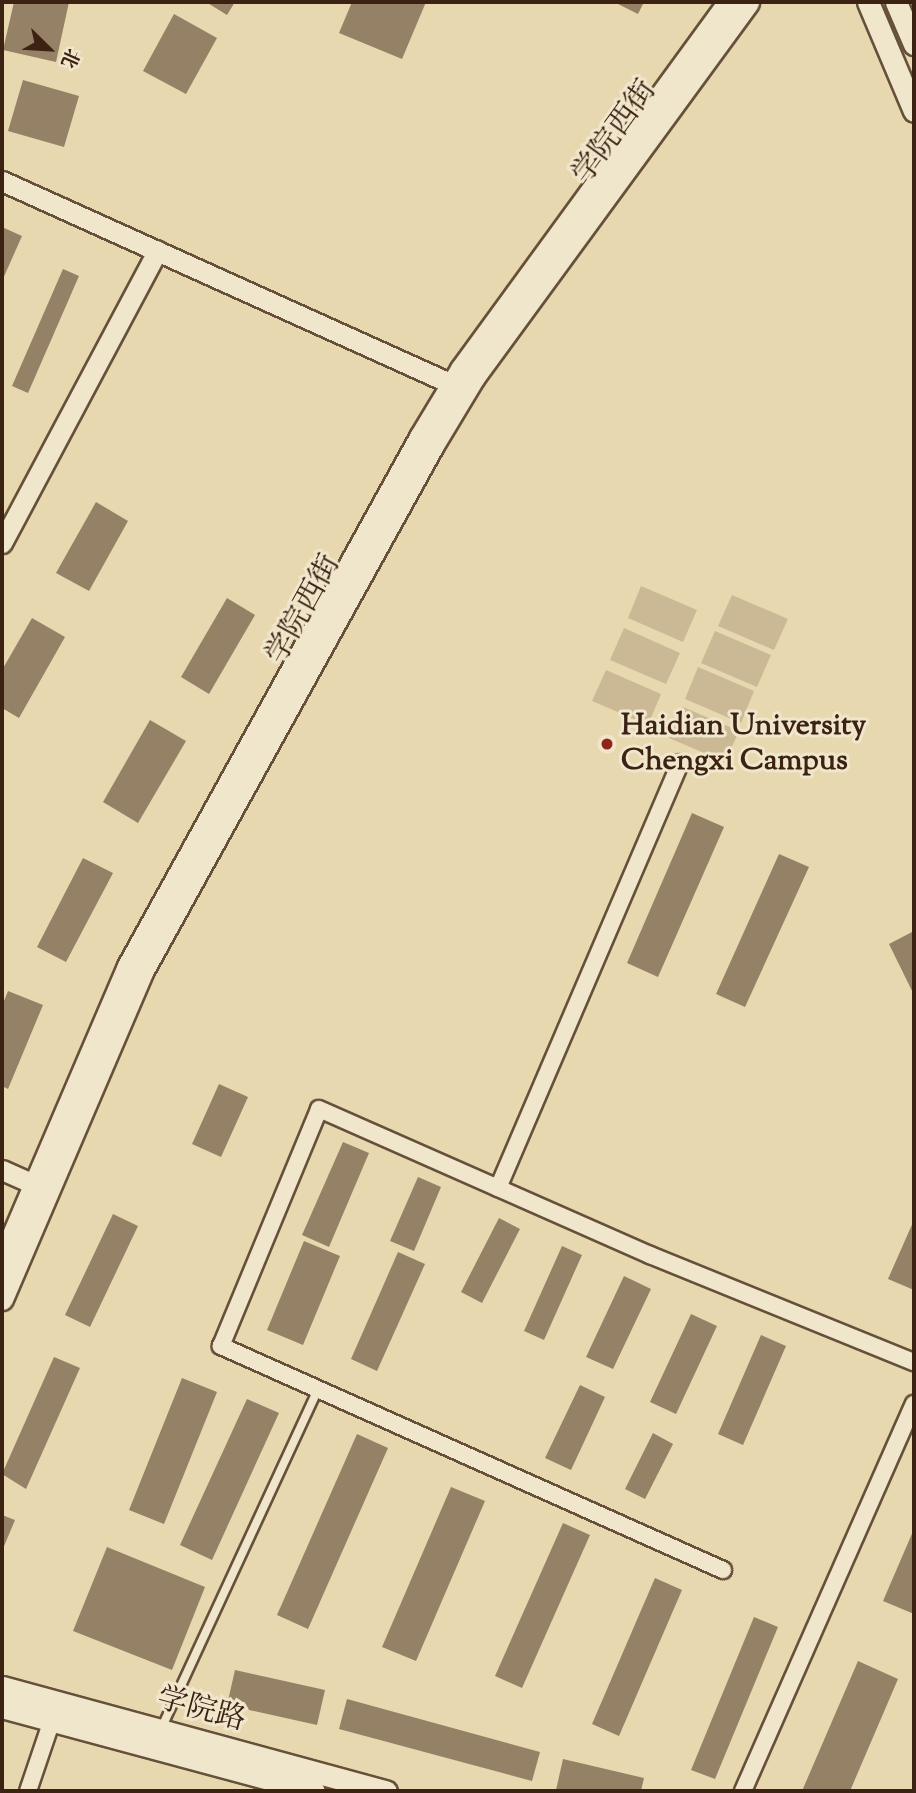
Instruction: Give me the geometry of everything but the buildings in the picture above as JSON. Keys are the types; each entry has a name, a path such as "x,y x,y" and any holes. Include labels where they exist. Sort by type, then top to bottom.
{"main road":[{"name":"学院西街","path":"2,1299 41,1187 128,966 195,836 459,387 729,2"},
{"name":"学院西街","path":"459,387 748,2"},
{"path":"867,2 914,111"},
{"path":"896,2 914,44"},
{"name":"学院西街","path":"2,1260 41,1187"},
{"name":"学院路","path":"2,1687 314,1791"},
{"name":"学院路","path":"2,1706 52,1720 157,1739 386,1791"}],"street":[{"path":"2,181 459,387"},
{"path":"2,543 157,251"},
{"path":"498,1188 680,763"},
{"path":"723,1570 221,1346 319,1109 498,1188 914,1362"},
{"path":"2,1170 41,1187"},
{"path":"743,1791 914,1404"},
{"path":"28,1791 52,1720"}],"lane":[{"path":"157,1739 318,1389"}],"shaded area":[{"path":"641,586 697,610 683,642 628,618"},
{"path":"732,595 788,619 774,650 718,626"},
{"path":"624,628 680,653 666,684 610,660"},
{"path":"715,631 771,655 757,687 701,663"},
{"path":"698,667 754,691 741,723 685,699"},
{"path":"606,670 661,694 648,725 592,701"},
{"path":"683,707 739,731 725,762 669,738"}],"place":[{"name":"Haidian University Chengxi Campus","path":"607,744"}]}
